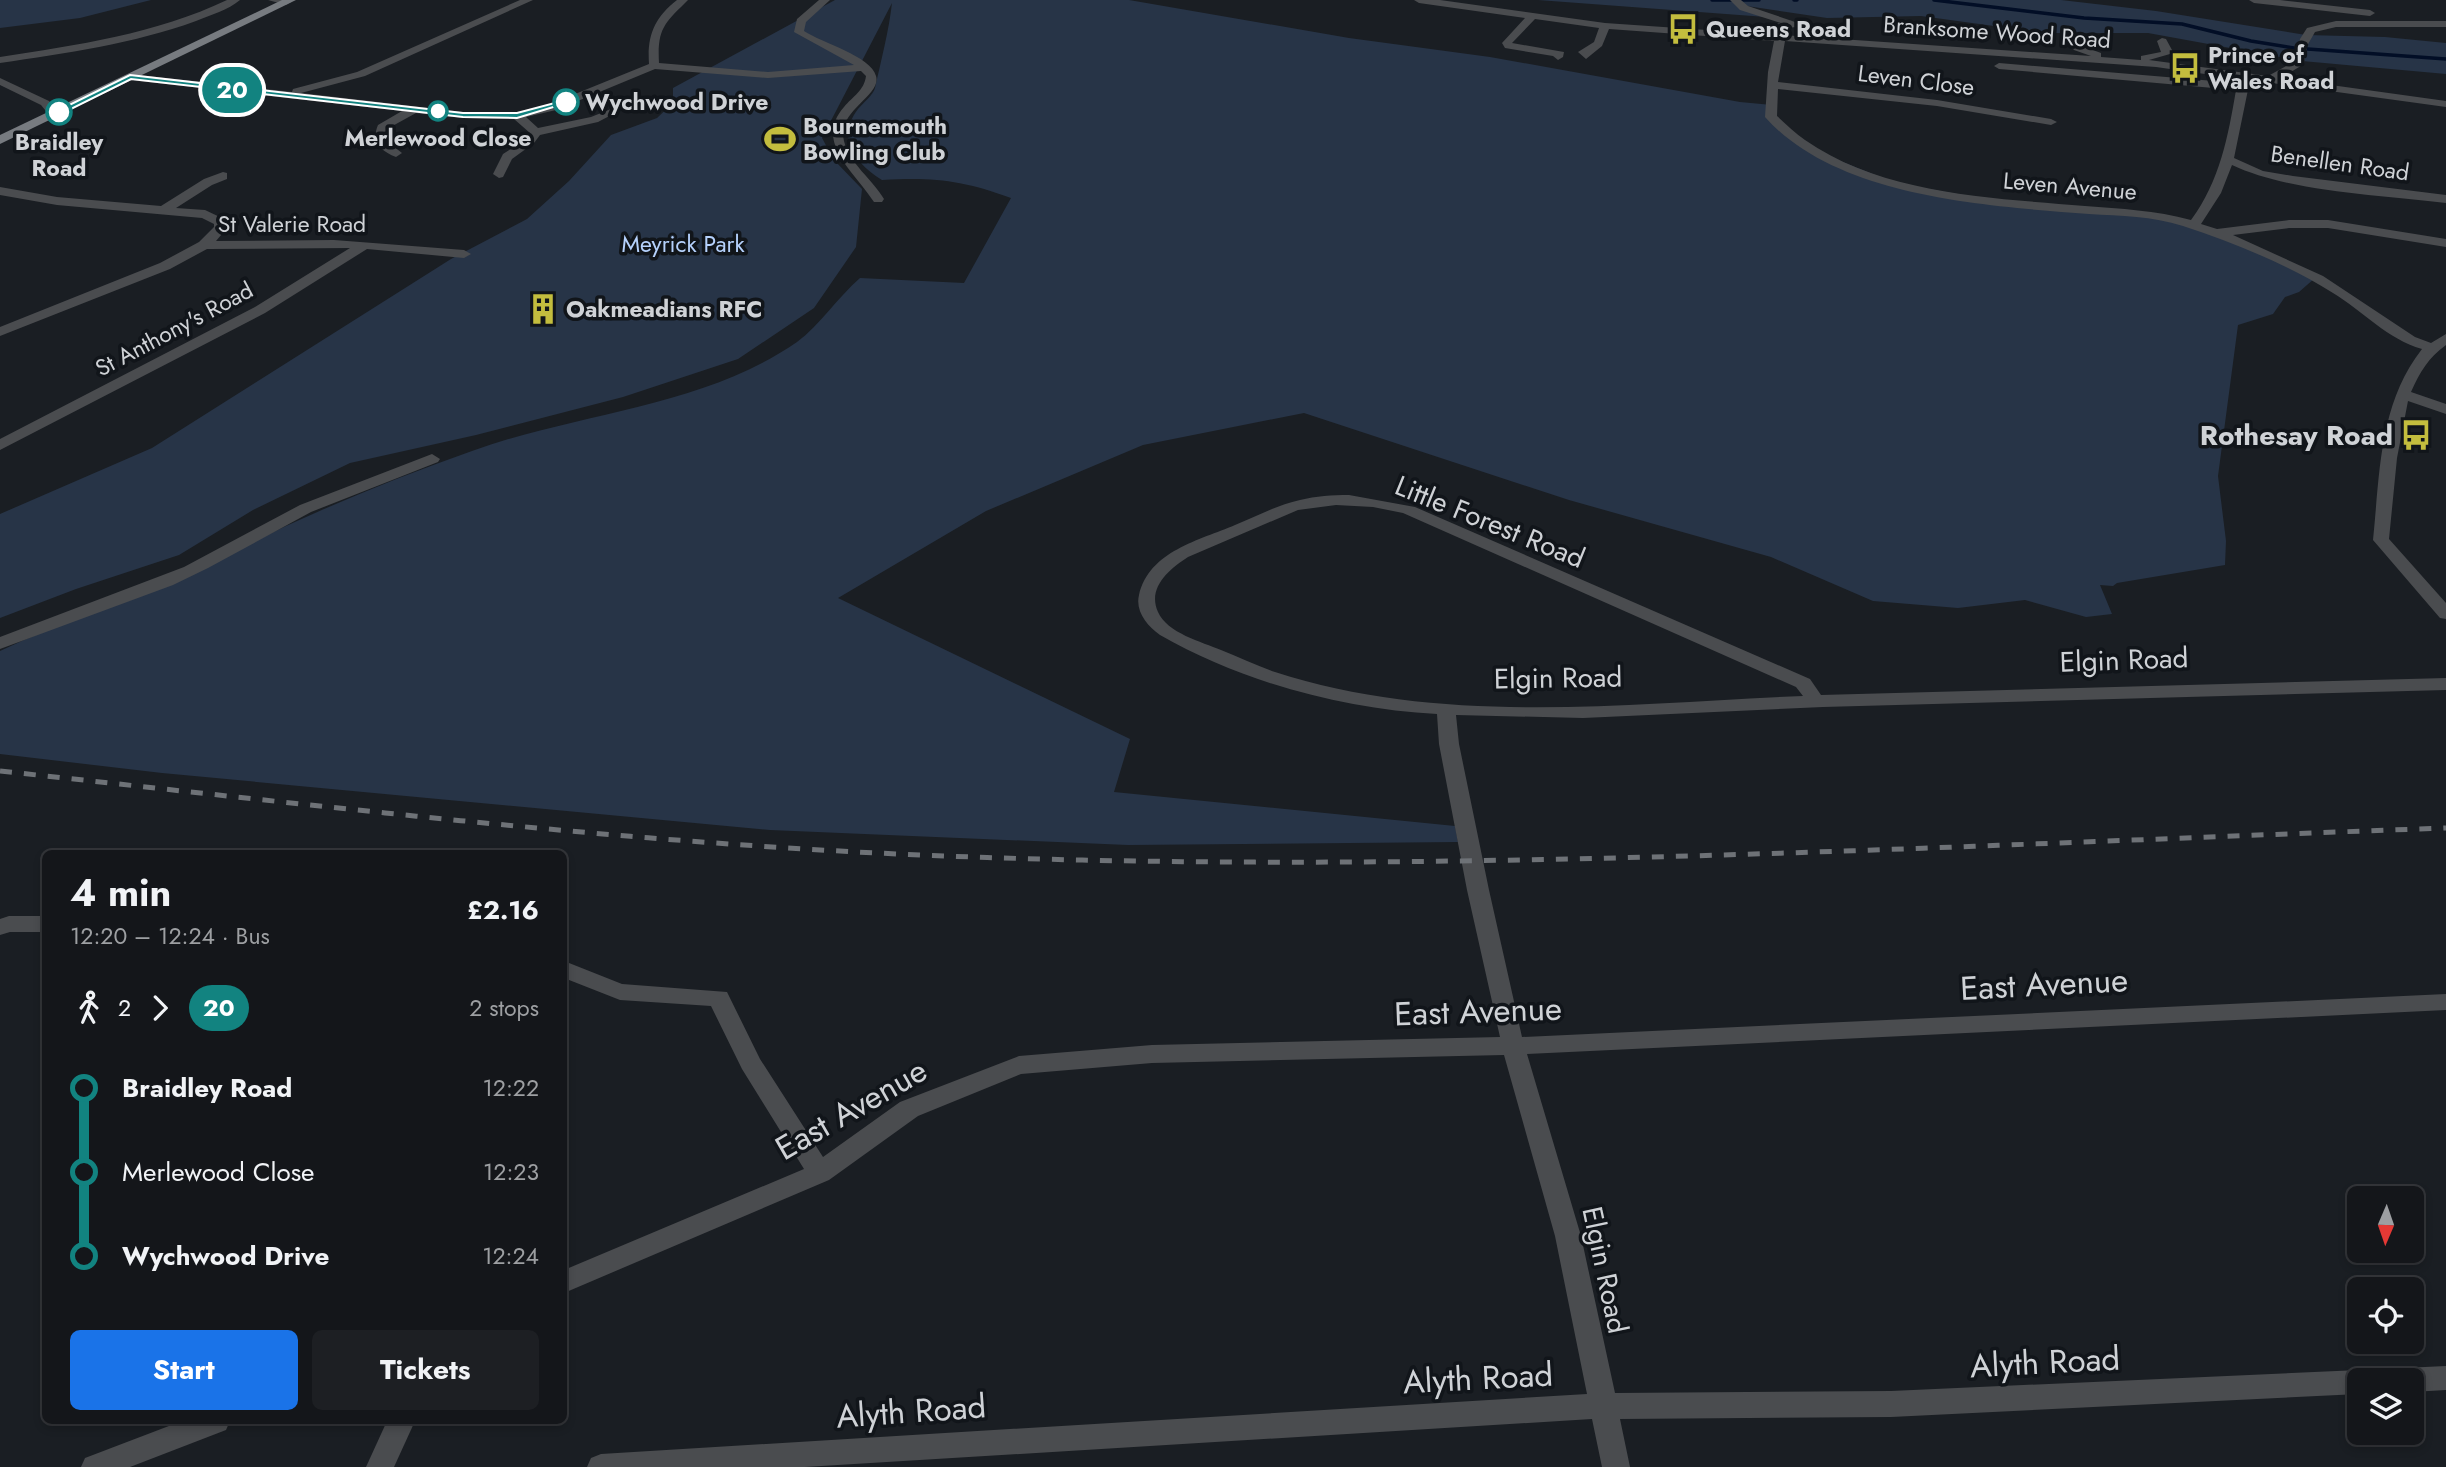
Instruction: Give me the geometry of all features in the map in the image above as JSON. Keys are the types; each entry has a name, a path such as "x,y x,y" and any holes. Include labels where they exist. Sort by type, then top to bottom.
{"main road":[{"path":"0,140 288,1"}],"street":[{"path":"0,61 125,37 199,15 235,0"},
{"path":"273,0 288,1"},
{"path":"275,95 361,75 528,0"},
{"path":"654,66 651,40 657,25 683,0"},
{"path":"825,0 801,21 799,32 808,39 853,58 871,76 870,86 840,121 838,144 878,200"},
{"name":"Branksome Wood Road","path":"1419,0 1605,26 1837,42 1961,56 2156,64 2446,104"},
{"path":"2254,0 2406,17 2441,24"},
{"path":"1736,1 1744,8 1828,35 1837,42"},
{"path":"1531,17 1507,43 1509,46 1560,54 1558,57"},
{"path":"1684,24 1763,29 1796,24"},
{"path":"2271,78 2296,69 2303,60 2302,47 2311,30 2336,24 2441,24"},
{"path":"1581,54 1597,48 1605,26"},
{"path":"2069,38 2075,46 2088,52 2130,58 2165,54 2167,47 2162,41"},
{"name":"Leven Avenue","path":"1780,39 1773,72 1771,117 1785,131 1833,160 1920,190 2003,202 2153,214 2193,226 2272,256 2337,289 2408,340 2432,348"},
{"path":"2002,44 2060,48"},
{"path":"1949,61 1961,56 2095,76 2242,87"},
{"path":"130,77 463,115 517,116 552,108 654,66 792,74 865,68"},
{"path":"2193,226 2222,181 2230,160 2242,87 2248,75"},
{"path":"0,81 45,103 54,114"},
{"path":"0,91 14,86"},
{"name":"Leven Close","path":"1774,86 1937,103 2052,122"},
{"path":"396,153 383,146 379,139 382,127 418,108"},
{"path":"499,174 507,157 530,141 536,132 594,120 611,113"},
{"path":"517,116 536,132"},
{"name":"Benellen Road","path":"2230,160 2260,174 2446,200"},
{"path":"165,209 208,182 223,176"},
{"name":"St Valerie Road","path":"0,192 57,201 205,214 220,222 220,228 204,245"},
{"path":"2214,233 2289,224 2328,224 2446,243"},
{"name":"St Valerie Road","path":"204,245 287,242 364,245 464,254"},
{"path":"0,332 165,266 204,245"},
{"name":"St Anthony's Road","path":"0,446 260,310 364,245"},
{"path":"2446,338 2419,359 2401,394 2381,540 2446,614"},
{"path":"2401,394 2446,409"},
{"path":"0,644 33,628 97,607 190,571 288,517 365,483 432,459"},
{"name":"Little Forest Road","path":"1446,711 1314,691 1226,661 1161,628 1154,621 1147,604 1149,588 1157,573 1177,557 1296,506 1340,500 1387,505 1409,510 1803,683 1816,701"},
{"name":"Elgin Road","path":"1616,1467 1568,1236 1513,1046 1478,890 1449,744 1446,711 1612,710 1816,701 2446,684"},
{"path":"0,927 9,924 42,924"},
{"path":"567,969 620,992 719,998 750,1063 820,1173"},
{"name":"East Avenue","path":"567,1281 820,1173 909,1109 1019,1065 1152,1054 1513,1046 2446,1002"},
{"path":"2424,1379 2446,1378"},
{"name":"Alyth Road","path":"601,1467 1075,1436 1602,1406 1891,1404 2347,1383"},
{"path":"95,1467 208,1424"},
{"path":"380,1467 400,1424"}],"green space":[{"path":"0,0 151,0 80,18 0,28"},
{"name":"Meyrick Park","path":"835,0 1129,0 1349,38 1490,57 1740,102 1772,105 1771,117 1808,148 1895,183 2003,202 2136,212 2214,233 2315,278 2299,292 2285,297 2273,314 2238,325 2218,476 2226,541 2225,565 2117,583 2113,586 2100,585 2112,614 2086,617 2025,600 1958,608 1873,601 1771,557 1569,500 1304,413 1143,445 986,511 838,598 1130,739 1114,792 1455,826 1458,842 1128,845 770,830 162,773 0,754 0,651 182,579 286,526 425,468 513,438 639,407 721,381 760,364 797,342 860,278 964,283 1011,198 947,181 882,180 857,158 849,140 852,120 875,88 892,3 822,138 834,160 862,189 856,247 814,308 738,359 623,397 476,435 350,463 253,510 179,555 76,589 0,618 0,514 152,448 451,259 527,219 569,181 611,135 657,118 673,103 673,88"},
{"path":"1538,0 2061,0 2156,11 2306,35 2385,37 2446,43 2446,74 2302,61 2148,33 2045,33 1921,16 1827,18 1740,5 1766,17"}],"waterway":[{"path":"1712,0 1759,0"},
{"path":"1934,0 2084,18 2182,24 2251,41 2294,48 2446,59"}],"railway":[{"path":"0,771 344,809 689,841 920,855 1111,861 1301,862 1683,856 2446,828"}],"bus line":[{"name":"20","path":"59,112 130,77 463,115 517,116 566,102"}],"place":[{"name":"Queens Road","path":"1683,29"},
{"name":"Prince of Wales Road","path":"2185,68"},
{"name":"Wychwood Drive","path":"566,102"},
{"name":"Merlewood Close","path":"438,111"},
{"name":"Braidley Road","path":"59,112"},
{"name":"Bournemouth Bowling Club","path":"780,139"},
{"name":"Oakmeadians RFC","path":"543,309"},
{"name":"Rothesay Road","path":"2416,435"}]}
